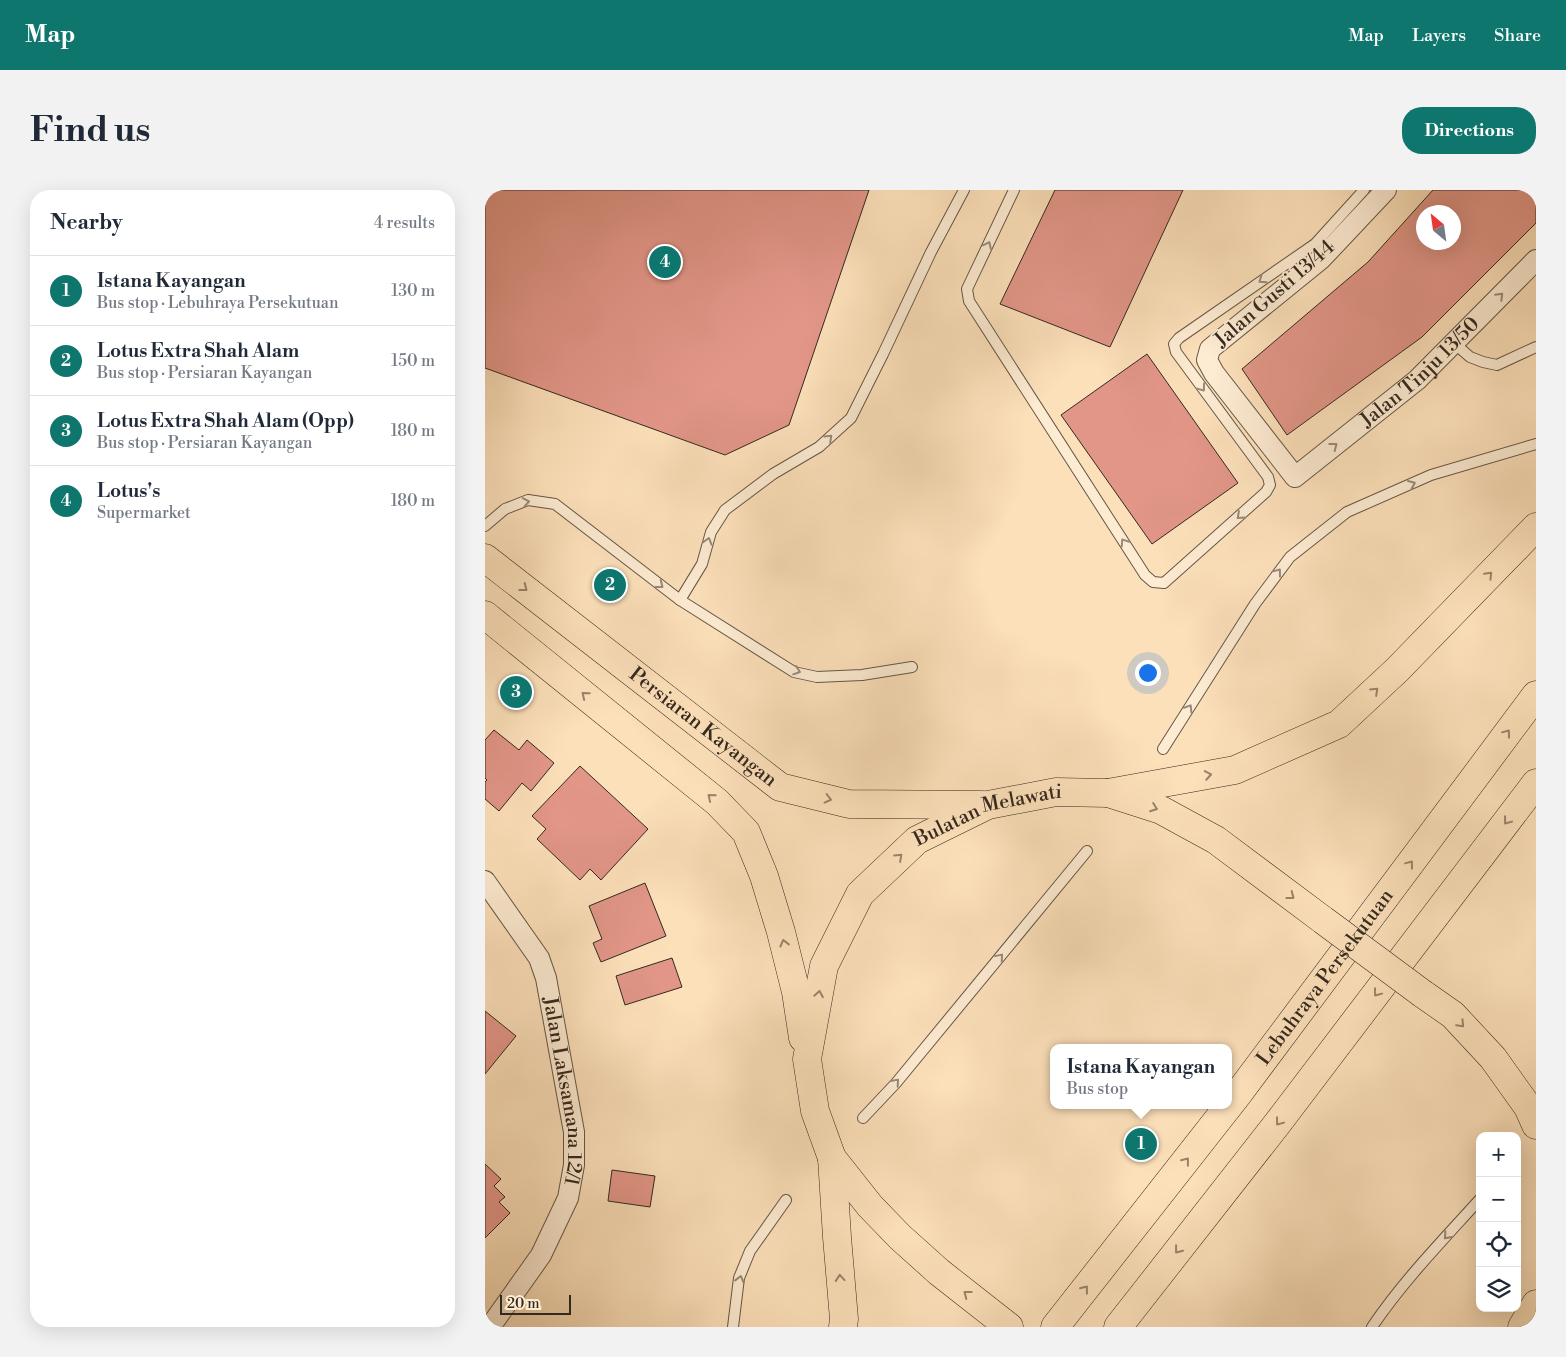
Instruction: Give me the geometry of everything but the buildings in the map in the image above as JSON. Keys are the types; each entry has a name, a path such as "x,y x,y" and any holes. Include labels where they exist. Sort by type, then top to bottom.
{"main road":[{"path":"1108,793 1235,770 1339,724 1397,670 1536,527"},
{"name":"Persiaran Kayangan","path":"485,558 780,787 849,804 988,805"},
{"path":"485,615 717,802 746,832 764,876 781,932 796,992 807,1059"},
{"name":"Lebuhraya Persekutuan","path":"1232,1102 1536,695"},
{"path":"1118,1327 1277,1124 1536,783"},
{"name":"Bulatan Melawati","path":"1007,1326 939,1272 900,1237 871,1206 832,1158 815,1111 807,1059 824,966 860,894 917,840 988,805 1056,792 1108,793 1161,810 1216,840 1453,1015 1493,1058 1528,1107 1536,1125"},
{"name":"Lebuhraya Persekutuan","path":"1055,1327 1226,1109"},
{"path":"832,1158 844,1319 843,1327"},
{"path":"1522,1327 1536,1304"}],"street":[{"name":"Jalan Gusti 13/44","path":"1295,477 1214,373 1207,360 1210,349 1321,258 1386,190"},
{"name":"Jalan Tinju 13/50","path":"1295,477 1417,380 1536,260"},
{"name":"Jalan Laksamana 12/1","path":"485,881 539,958 546,978 574,1132 573,1164 568,1198 541,1255 490,1327"}],"lane":[{"path":"681,600 702,564 711,532 725,510 773,474 819,447 851,418 931,252 964,190"},
{"path":"1014,190 967,289 969,301 1145,575 1153,582 1164,584 1266,492 1270,485 1268,477 1176,352 1174,344 1179,338 1315,244 1364,190"},
{"path":"1454,343 1470,357 1497,365 1536,347"},
{"path":"1163,749 1255,604 1290,557 1347,512 1431,475 1536,444"},
{"path":"485,526 505,509 528,500 555,504 681,600 794,672 817,677 862,675 913,667"},
{"path":"863,1118 896,1083 1087,852"},
{"path":"733,1327 739,1278 750,1251 785,1200"},
{"path":"1372,1327 1381,1313 1476,1203"}],"place":[{"name":"Lotus's","path":"665,262"},
{"name":"Lotus Extra Shah Alam","path":"610,585"},
{"name":"Lotus Extra Shah Alam (Opp)","path":"516,692"},
{"name":"Istana Kayangan","path":"1141,1144"}]}
